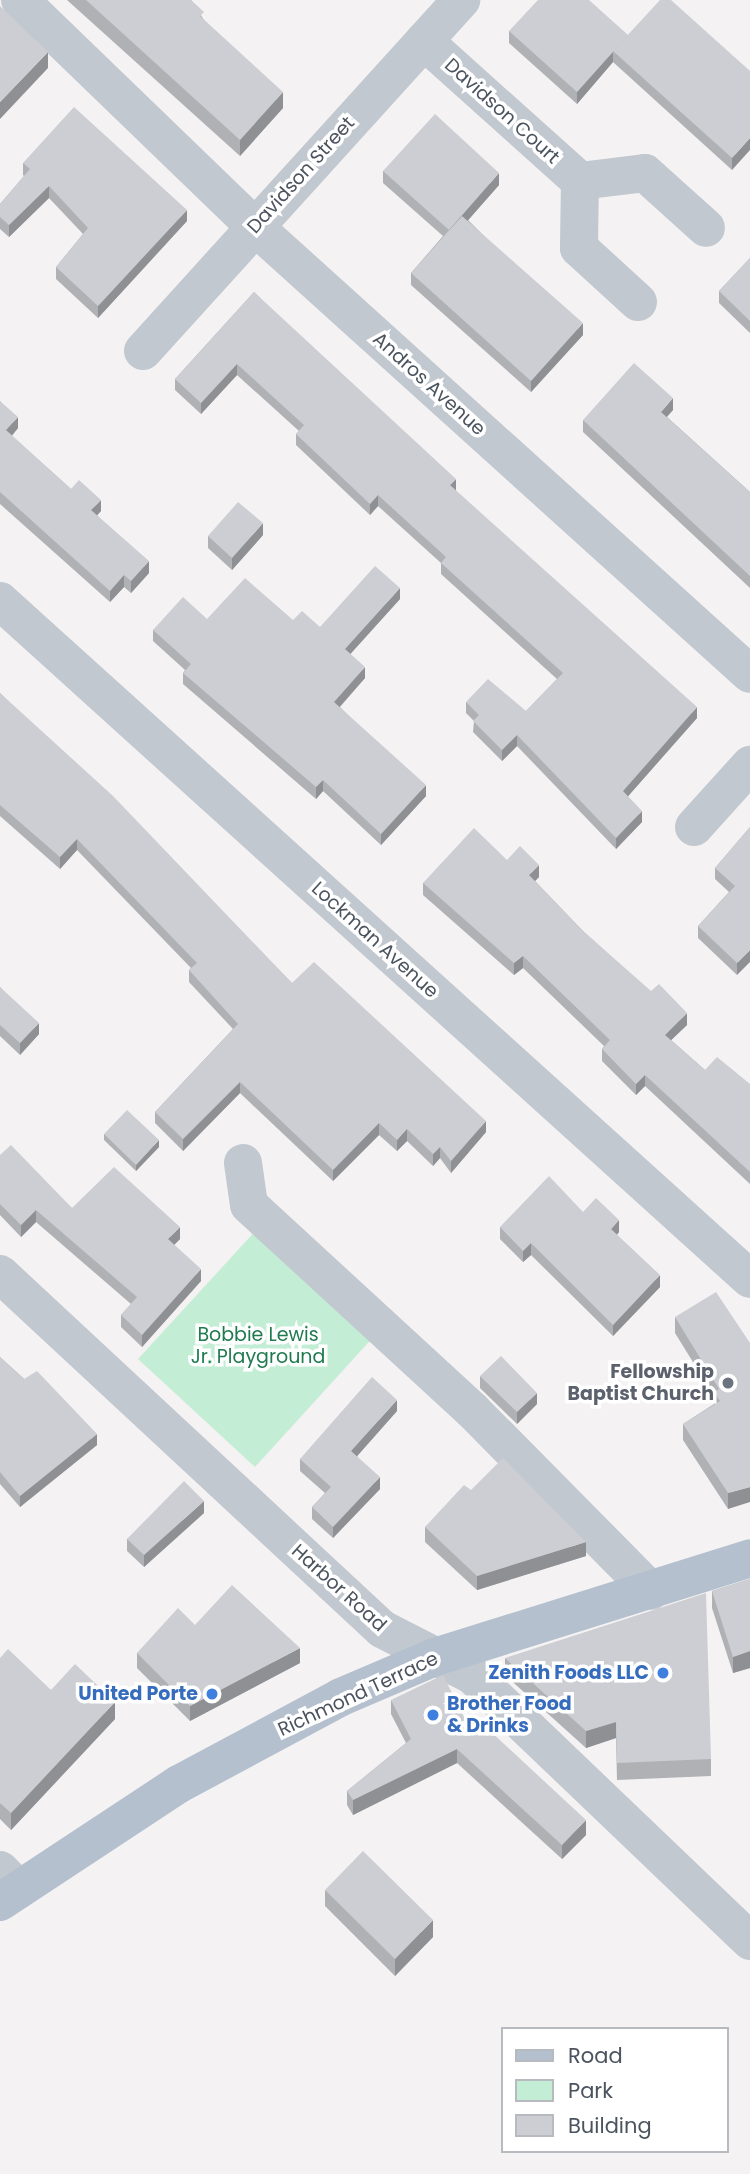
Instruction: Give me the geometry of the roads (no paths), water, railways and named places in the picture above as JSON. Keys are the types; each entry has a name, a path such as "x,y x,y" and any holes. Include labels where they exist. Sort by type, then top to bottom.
{"main road":[{"name":"Richmond Terrace","path":"6,1887 202,1770 435,1657 750,1558"}],"street":[{"name":"Andros Avenue","path":"20,0 111,91 254,226 750,674"},
{"name":"Davidson Street","path":"143,351 461,0"},
{"name":"Davidson Court","path":"424,41 580,181"},
{"path":"638,302 579,248 580,181 645,173 706,228"},
{"name":"Lockman Avenue","path":"0,601 750,1279"},
{"path":"694,827 750,765"},
{"path":"243,1163 249,1205 473,1411 651,1591"},
{"name":"Harbor Road","path":"0,1275 382,1629 472,1675 750,1941"}],"place":[{"name":"Fellowship Baptist Church","path":"728,1383"},
{"name":"Zenith Foods LLC","path":"663,1673"},
{"name":"United Porte","path":"212,1694"},
{"name":"Brother Food & Drinks","path":"433,1715"}],"park label":[{"name":"Bobbie Lewis Jr. Playground","path":"258,1346"}]}
